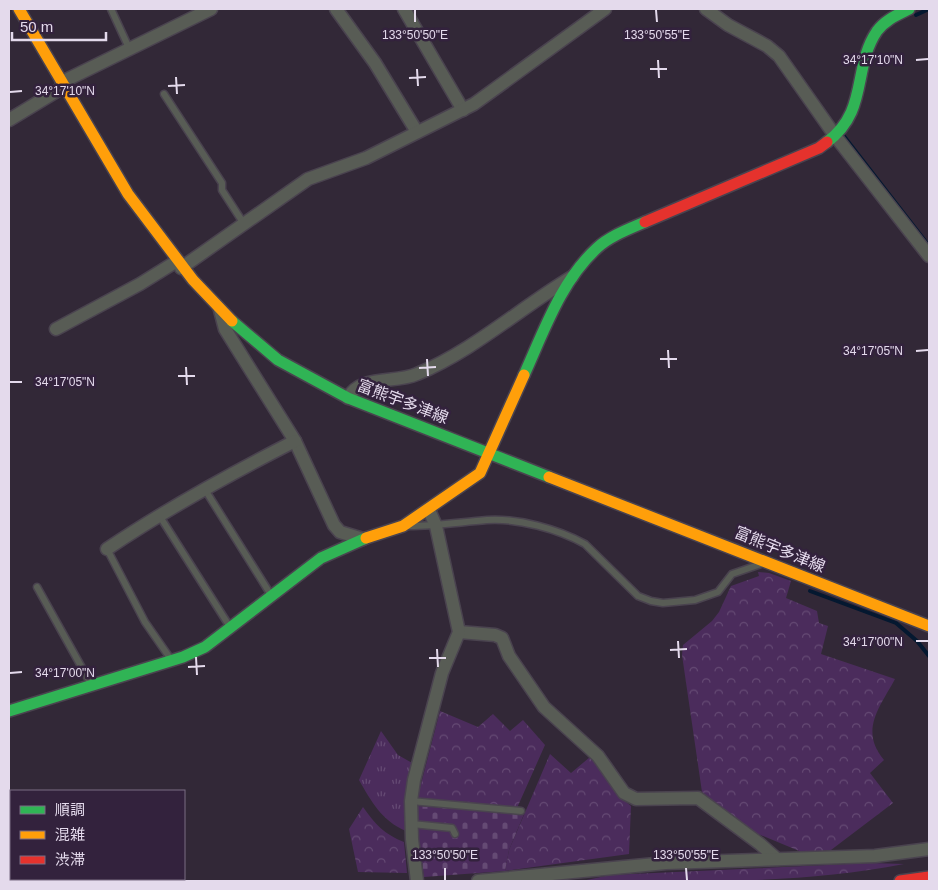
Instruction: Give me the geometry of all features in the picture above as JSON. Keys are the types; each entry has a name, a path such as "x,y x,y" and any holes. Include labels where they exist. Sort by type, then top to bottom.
{"main road":[{"name":"富熊宇多津線","path":"19,9 119,178 179,264 220,310 270,354 348,398 929,626"},
{"path":"9,711 172,660 205,647 320,558 363,539 403,526 429,510 480,473 549,320 572,277 598,247 622,232 820,148 836,137 847,123 853,107 873,36 883,22 909,9"},
{"path":"900,881 929,877"}],"street":[{"path":"9,120 63,84 129,48 211,9"},
{"path":"336,9 375,63 417,132"},
{"path":"404,9 463,110"},
{"path":"56,329 179,264 244,224 308,179 366,158 463,110 498,89 605,9"},
{"path":"706,9 728,25 767,46 779,56 836,137 929,256"},
{"path":"348,398 352,390 363,384 406,378 442,362 572,277"},
{"path":"220,310 225,329 295,441 334,525 340,532 363,539"},
{"path":"108,549 159,514 204,488 295,441"},
{"path":"417,881 411,801 414,780 442,673 459,632 436,526 429,510"},
{"path":"459,632 495,634 502,638 510,656 544,707 598,756 624,794 636,799 698,798 760,844 777,860"},
{"path":"478,881 666,862 896,855 929,849"}],"lane":[{"path":"111,9 129,48"},
{"path":"164,94 222,183 222,190 244,224"},
{"path":"204,488 271,596"},
{"path":"159,514 231,628"},
{"path":"403,526 436,526 489,520 512,521 575,538 585,544 638,596 650,601 663,603 695,600 718,592 732,574 767,561"},
{"path":"108,549 145,622 172,660"},
{"path":"37,587 92,686"},
{"path":"411,801 521,811"},
{"path":"412,824 452,828 454,834"}],"green space":[{"path":"758,572 769,573 791,581 786,598 817,611 819,623 828,626 821,654 895,679 874,719 873,739 884,760 870,773 893,803 831,850 804,853 746,829 702,792 682,655 683,645 712,621 719,612 731,586 759,576"},
{"path":"440,711 478,727 493,714 510,731 523,720 545,745 517,808 417,799"},
{"path":"381,731 398,755 414,764 406,792 406,831 390,822 378,810 359,780"},
{"path":"550,754 571,773 590,757 620,797 631,806 629,854 505,871 509,850"},
{"path":"418,806 524,814 509,850 505,871 424,877 417,825"},
{"path":"363,807 380,828 404,842 407,873 358,872 349,829"},
{"path":"9,856 10,880 158,880 158,881 9,881"},
{"path":"870,863 904,864 824,876 784,879 582,881 610,875"}],"waterway":[{"path":"916,15 929,9"},
{"path":"843,135 929,246"},
{"path":"810,591 896,623 917,641 929,656"}],"traffic: fast":[{"path":"827,142 840,130 849,117 855,103 869,45 877,31 887,21 909,9"},
{"path":"524,375 554,307 584,261 608,240 645,222"},
{"path":"232,321 278,360 348,398 549,477"},
{"path":"9,711 183,657 205,647 321,558 366,538"}],"traffic: slow":[{"path":"19,9 128,194 193,280 232,321"},
{"path":"366,538 403,526 480,473 524,375"},
{"path":"549,477 929,626"}],"traffic: jam":[{"path":"645,222 819,148 827,142"},
{"path":"900,881 929,877"}]}
